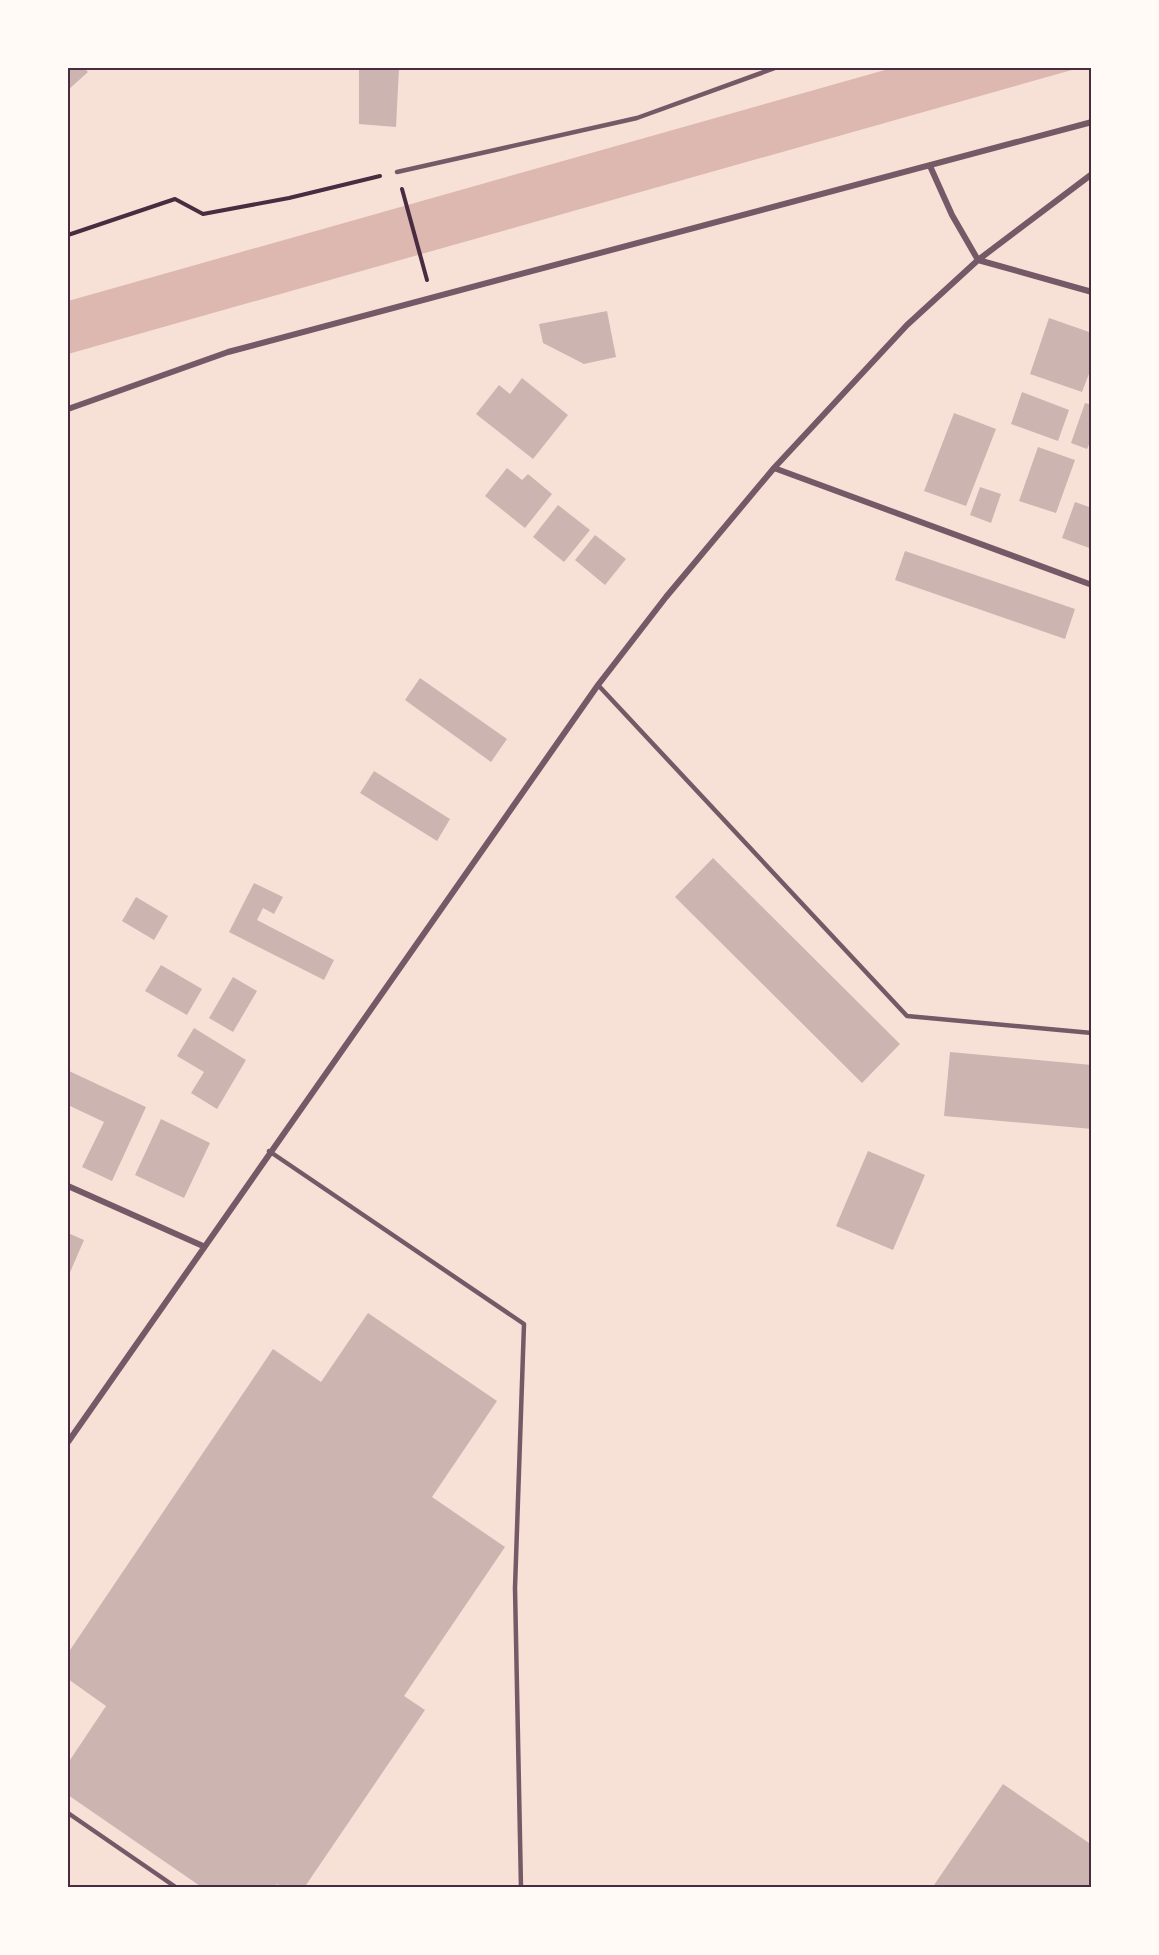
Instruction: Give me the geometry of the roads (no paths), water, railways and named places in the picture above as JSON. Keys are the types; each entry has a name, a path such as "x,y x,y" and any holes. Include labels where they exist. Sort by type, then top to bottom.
{"street":[{"path":"68,409 228,351 1092,122"},
{"path":"930,166 952,215 978,260 1092,292"},
{"path":"68,1442 269,1151 598,685 666,597 774,468 907,324 978,260 1092,174"},
{"path":"774,468 1092,585"},
{"path":"68,1185 203,1246"}],"lane":[{"path":"397,172 637,118 775,68"},
{"path":"598,685 907,1016 1092,1033"},
{"path":"269,1151 524,1324 515,1588 521,1887"},
{"path":"68,1813 177,1887"}]}
